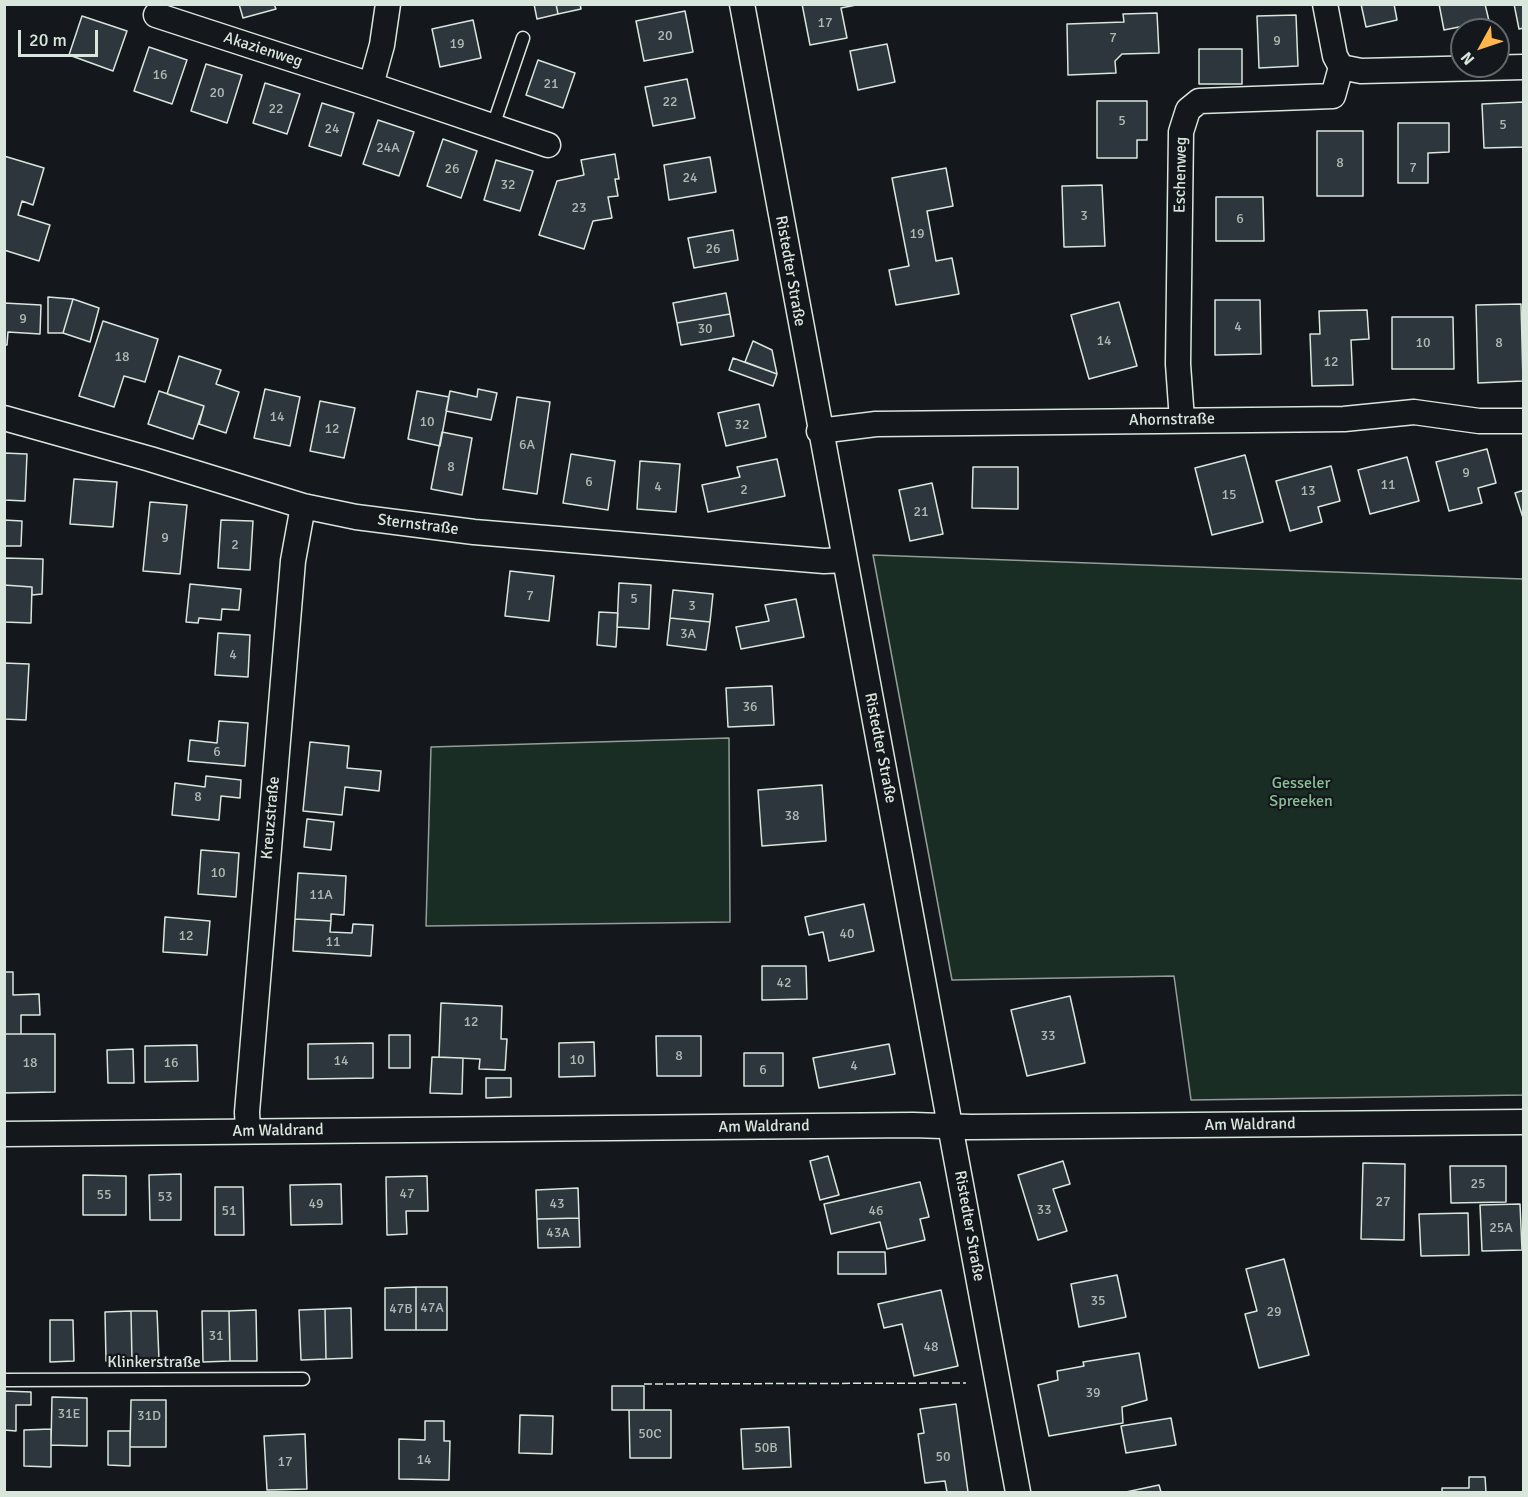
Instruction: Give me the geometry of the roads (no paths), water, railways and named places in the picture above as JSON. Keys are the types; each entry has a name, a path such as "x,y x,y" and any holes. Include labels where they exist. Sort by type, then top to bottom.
{"street":[{"path":"371,85 382,45 388,4"},
{"name":"Ristedter Straße","path":"742,4 819,431 1018,1492"},
{"path":"1325,4 1335,56 1341,67 1361,70 1524,67"},
{"name":"Akazienweg","path":"156,15 548,145"},
{"name":"Eschenweg","path":"1182,420 1178,364 1181,132 1188,110 1199,101 1333,96 1341,67"},
{"name":"Ahornstraße","path":"819,431 876,424 1344,419 1414,412 1479,422 1524,421"},
{"name":"Sternstraße","path":"4,418 150,459 303,506 356,517 474,532 824,561 844,560"},
{"name":"Kreuzstraße","path":"248,1131 247,1113 293,561 303,506"},
{"name":"Am Waldrand","path":"4,1134 913,1125 951,1127 1524,1122"}],"lane":[{"path":"493,126 523,38"},
{"name":"Klinkerstraße","path":"4,1380 303,1379"}],"park label":[{"name":"Gesseler Spreeken","path":"1301,793"}]}
